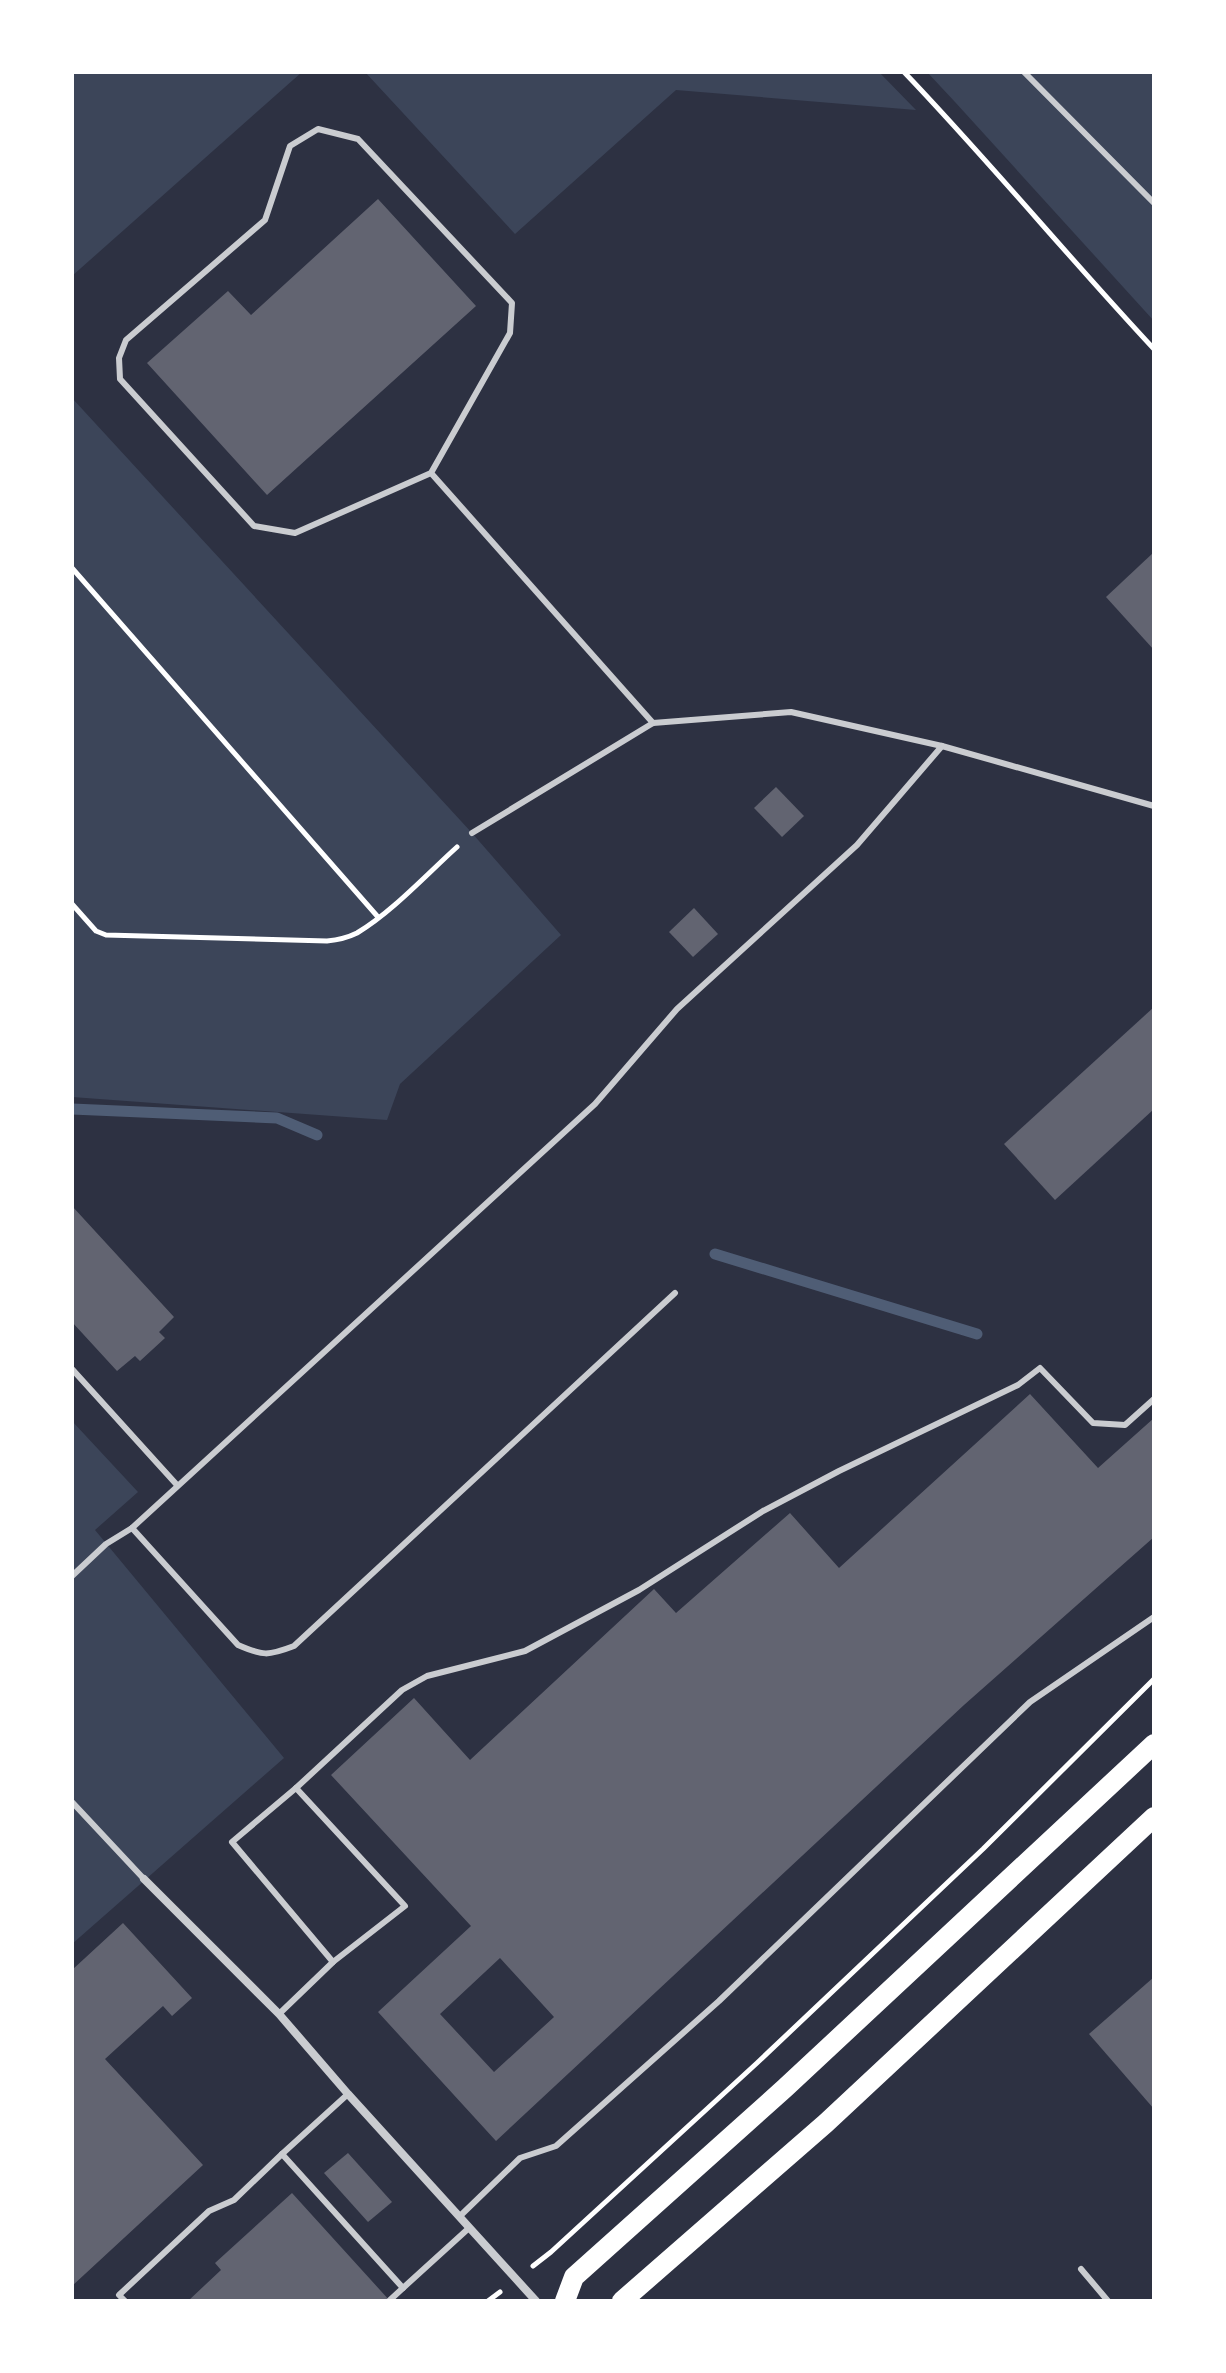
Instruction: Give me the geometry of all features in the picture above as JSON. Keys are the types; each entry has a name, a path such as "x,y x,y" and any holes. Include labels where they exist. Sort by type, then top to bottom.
{"main road":[{"path":"565,2301 574,2277 785,2088 1154,1744"},
{"path":"622,2301 826,2123 1154,1817"}],"street":[{"path":"144,1879 279,2014 536,2301"}],"lane":[{"path":"1024,72 1154,203"},
{"path":"318,129 358,139 512,303 510,333 431,473 295,533 254,526 120,379 119,358 126,340 265,220 290,146 318,129"},
{"path":"431,473 653,723"},
{"path":"472,833 653,723 791,712 942,746 1154,806"},
{"path":"72,1576 106,1544 132,1528 595,1104 677,1009 857,845 942,746"},
{"path":"132,1528 238,1645 258,1654 275,1653 294,1646 675,1293"},
{"path":"333,1962 232,1842 296,1788 402,1690 427,1676 525,1651 639,1590 763,1511 1018,1385 1040,1368 1093,1423 1125,1425 1154,1399"},
{"path":"72,1369 177,1485"},
{"path":"459,2217 520,2158 556,2146 719,2001 1030,1702 1154,1617"},
{"path":"279,2014 333,1962 405,1906 296,1788"},
{"path":"72,1802 144,1879"},
{"path":"125,2301 119,2295 209,2211 234,2200 348,2094"},
{"path":"282,2154 403,2288"},
{"path":"390,2300 469,2228"},
{"path":"1081,2269 1108,2301"}],"path":[{"path":"904,72 1154,349"},
{"path":"72,568 378,917"},
{"path":"72,904 96,931 106,935 343,939 378,917 472,833"},
{"path":"488,2301 551,2252 769,2052 983,1849 1154,1679"}],"shaded area":[{"path":"72,72 302,72 72,276"},
{"path":"365,72 879,72 916,110 676,90 515,234"},
{"path":"927,72 1154,72 1154,321 955,102"},
{"path":"72,398 472,833 561,935 400,1084 387,1120 72,1097"},
{"path":"72,1421 138,1492 95,1530 284,1758 72,1944"}],"building":[{"path":"378,199 476,306 267,495 147,363 228,291 251,315"},
{"path":"1154,552 1154,650 1106,597"},
{"path":"776,787 804,816 782,837 754,808"},
{"path":"694,908 718,934 693,957 669,932"},
{"path":"1154,1007 1154,1109 1055,1200 1004,1144"},
{"path":"72,1206 174,1317 159,1332 165,1338 140,1361 135,1356 117,1371 72,1322"},
{"path":"1030,1394 1098,1468 1154,1418 1154,1537 964,1705 496,2141 378,2012 471,1926 331,1775 414,1698 470,1760 654,1589 676,1613 790,1513 839,1568","holes":["500,1958 554,2017 494,2072 440,2014"]},
{"path":"123,1923 192,1998 172,2016 163,2006 105,2059 203,2165 72,2286 72,1970"},
{"path":"1154,1977 1154,2109 1089,2034"},
{"path":"348,2153 392,2202 368,2222 324,2173"},
{"path":"292,2193 390,2301 188,2301 221,2270 215,2263"}],"waterway":[{"path":"72,1109 277,1118 317,1135"},
{"path":"715,1254 977,1334"}]}
